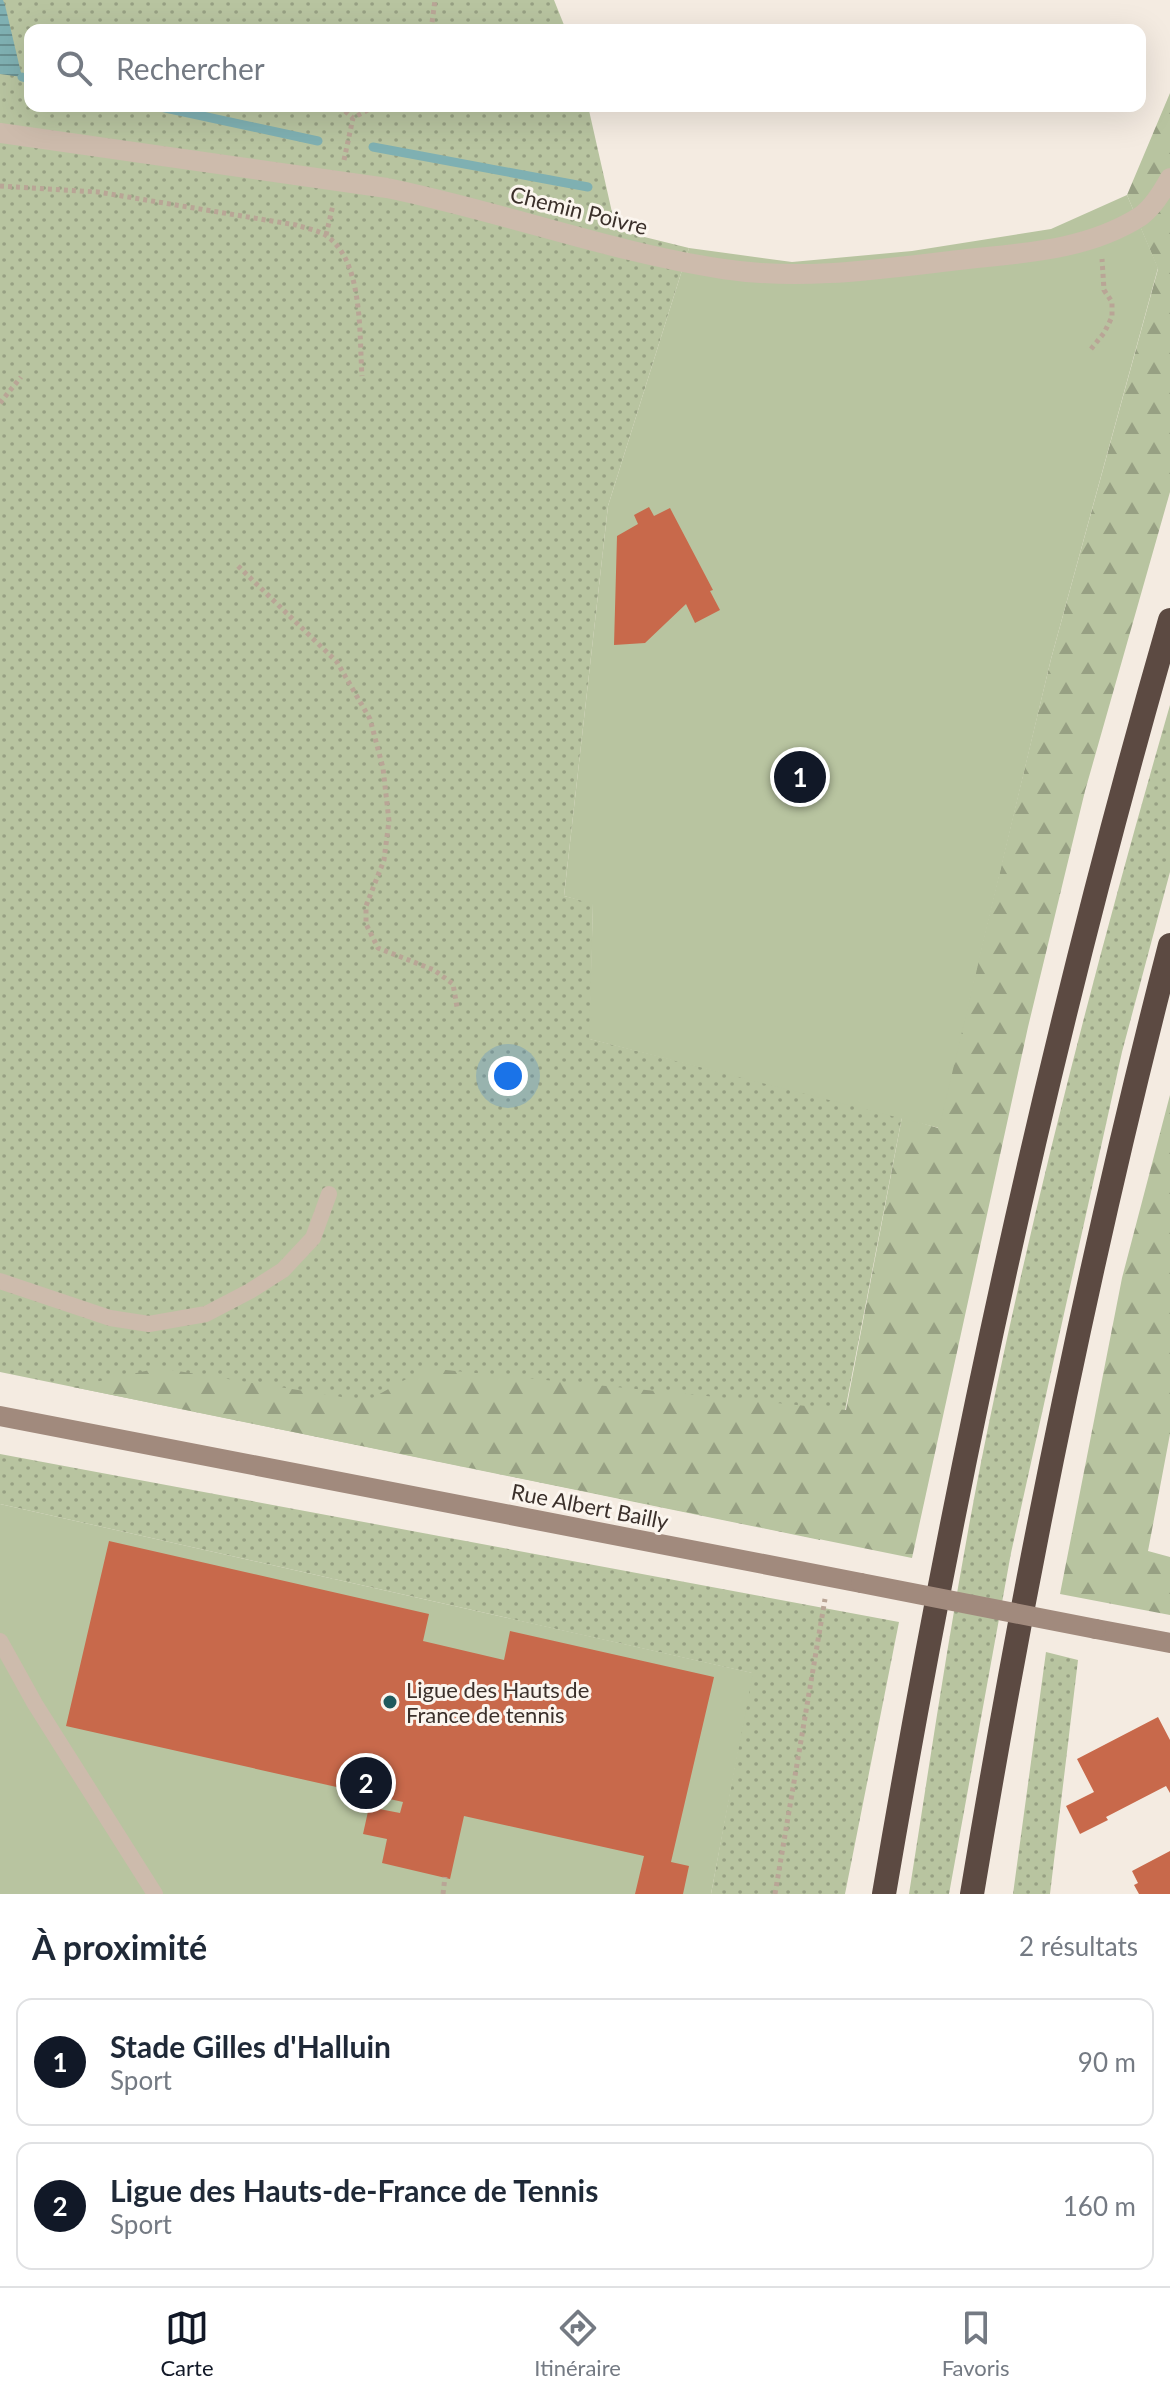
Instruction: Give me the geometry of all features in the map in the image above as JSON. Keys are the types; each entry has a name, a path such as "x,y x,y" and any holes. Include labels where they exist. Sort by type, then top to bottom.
{"highway":[{"path":"884,1894 965,1452 1050,1069 1170,620"},
{"path":"972,1894 1011,1660 1058,1420 1170,945"},
{"path":"871,1894 912,1730"}],"main road":[{"name":"Rue Albert Bailly","path":"0,1416 1170,1643"}],"street":[{"name":"Chemin Poivre","path":"0,133 387,188 679,260 748,272 838,273 1058,248 1099,235 1144,214 1170,178"}],"lane":[{"path":"0,1281 110,1318 149,1324 206,1314 283,1270 313,1238 329,1194"},
{"path":"0,1641 35,1704 155,1894"}],"path":[{"path":"432,24 435,0"},
{"path":"346,112 353,118"},
{"path":"0,186 98,192 296,225 326,235 344,255 356,290 362,376"},
{"path":"1091,349 1112,317 1112,302 1104,290 1099,235"},
{"path":"0,403 21,377"},
{"path":"238,566 337,662 370,719 383,768 389,821 384,860 366,906 366,924 378,948 434,970 453,984 457,1007"},
{"path":"775,1894 825,1597"},
{"path":"443,1894 445,1877"}],"green space":[{"path":"0,0 554,0 564,24 24,24 24,112 589,112 616,230 689,248 608,506 564,896 593,903 590,1039 902,1117 820,1540 0,1372"},
{"path":"1170,93 1170,492 1085,791 1028,1027 912,1558 73,1387 159,1368 367,1401 426,1368 846,1410 902,1117 938,1128 1051,659 1158,269 1127,195"},
{"path":"1127,195 1158,268 1051,659 939,1128 589,1039 593,904 564,896 608,506 689,248 792,262 912,251 1051,229"},
{"path":"1170,705 1170,872 1122,1052 1011,1553 949,1894 909,1894 970,1522 1013,1312 1076,1050"},
{"path":"1170,1095 1170,1434 1148,1551 1170,1557 1170,1615 1060,1594 1122,1278"},
{"path":"0,1454 899,1622 845,1894 711,1894 752,1673 0,1504"},
{"path":"0,1504 753,1673 711,1894 0,1894"},
{"path":"1046,1652 1078,1660 1050,1894 1013,1894"}],"water":[{"path":"0,0 5,5 22,77 0,74"}],"building":[{"path":"649,507 654,516 670,508 713,590 710,591 720,610 695,623 686,604 645,643 614,645 617,536 638,524 634,515"},
{"name":"Ligue des Hauts de France de tennis","path":"109,1541 429,1614 423,1641 504,1660 510,1631 714,1677 671,1862 689,1866 683,1894 635,1894 644,1856 464,1816 450,1879 382,1863 387,1839 363,1834 369,1807 400,1813 403,1802 66,1726"},
{"path":"1158,1717 1170,1740 1170,1793 1166,1786 1080,1834 1066,1806 1094,1792 1077,1759"},
{"path":"1170,1851 1170,1894 1139,1894 1132,1871"}],"waterway":[{"path":"184,112 318,141"},
{"path":"373,147 588,187"}],"place":[{"name":"Stade Gilles d'Halluin","path":"800,777"},
{"name":"Ligue des Hauts de France de tennis","path":"390,1702"},
{"name":"Ligue des Hauts-de-France de Tennis","path":"366,1783"}]}
